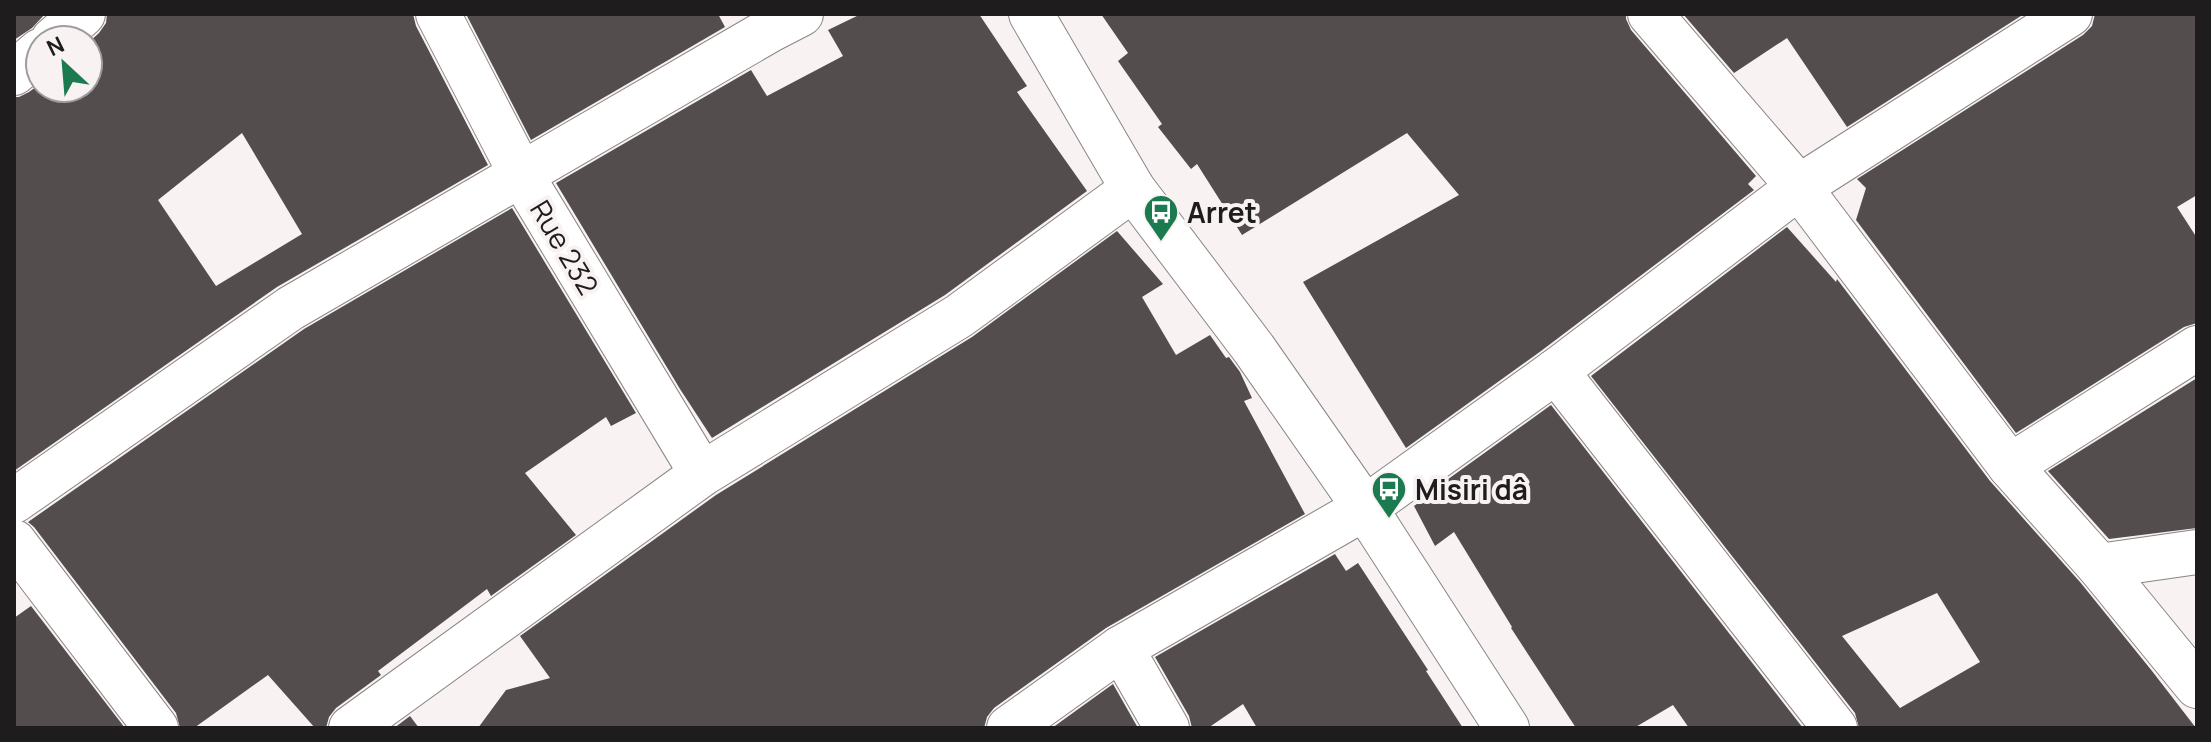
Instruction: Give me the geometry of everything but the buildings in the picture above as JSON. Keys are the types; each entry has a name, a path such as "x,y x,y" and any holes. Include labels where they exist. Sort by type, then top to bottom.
{"street":[{"name":"Rue 232","path":"438,14 522,176 702,474"},
{"path":"1031,14 1133,189 1254,349 1365,508 1507,728"},
{"path":"1650,14 1799,187 2010,466 2099,566 2197,686"},
{"path":"1009,728 1121,648 1365,508 1556,371 1799,187 2070,14"},
{"path":"14,501 291,308 522,176 778,19"},
{"path":"351,728 702,474 959,316 1133,189"},
{"path":"2010,466 2197,348"},
{"path":"1556,371 1835,728"},
{"path":"14,542 156,728"},
{"path":"2099,566 2197,552"},
{"path":"1121,648 1167,728"}],"place":[{"name":"Arret","path":"1161,243"},
{"name":"Misiri dâ","path":"1389,520"}]}
